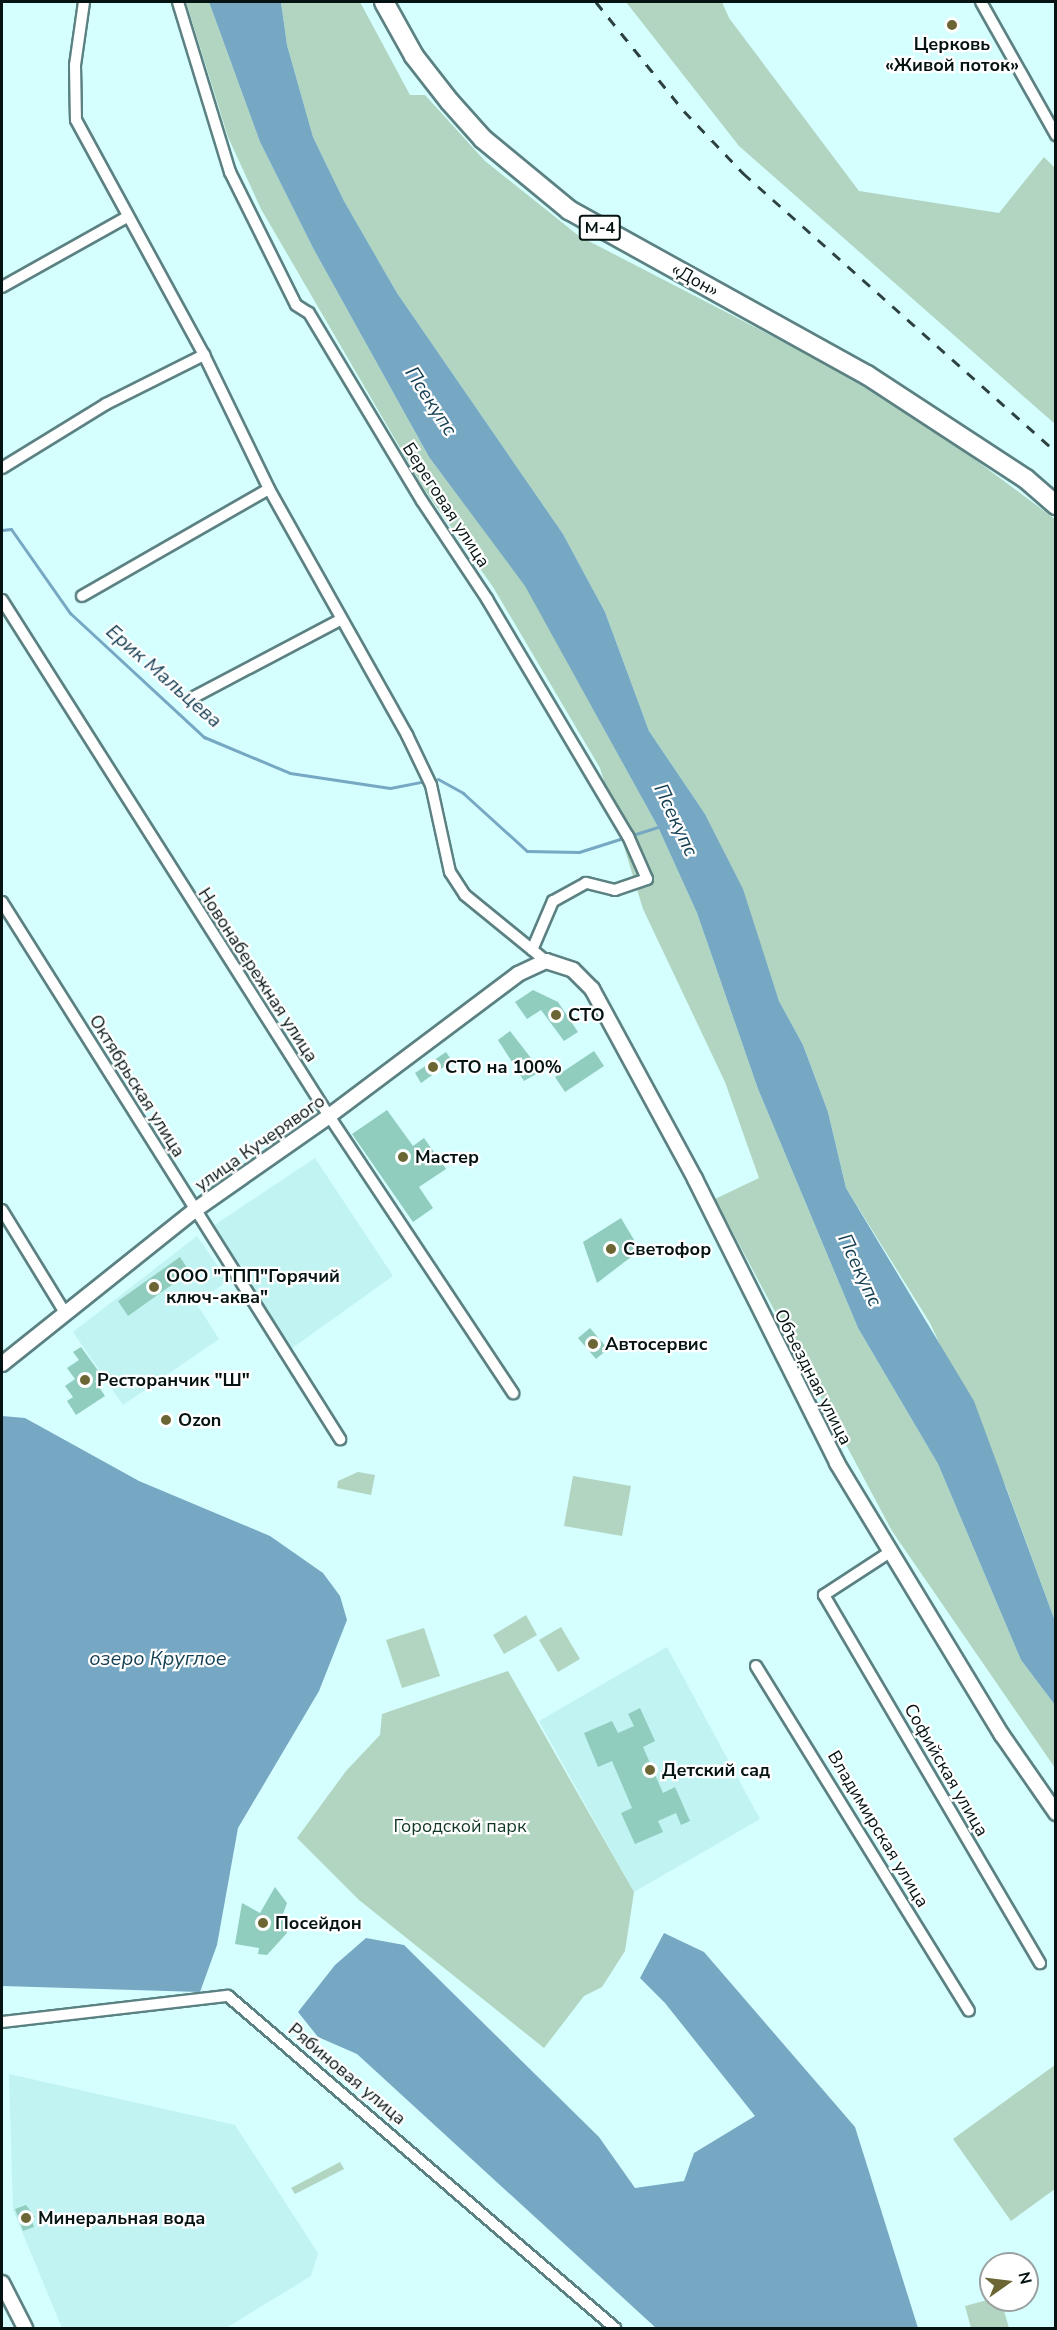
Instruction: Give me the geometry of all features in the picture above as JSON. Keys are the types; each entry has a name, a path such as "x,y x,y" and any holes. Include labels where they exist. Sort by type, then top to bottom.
{"highway":[{"name":"«Дон»","path":"384,2 414,56 483,139 570,210 867,375 1026,479 1056,505"}],"street":[{"path":"84,2 75,65 76,120 127,218 204,355 269,489 431,785 450,872 465,895 546,961"},
{"name":"Береговая улица","path":"178,2 230,172 296,305 309,314 422,501 487,599 628,836 646,879 615,890 586,883 553,901 532,950"},
{"path":"981,2 1056,135"},
{"path":"2,287 127,218"},
{"path":"2,468 105,404 204,355"},
{"path":"82,596 269,489"},
{"name":"Новонабережная улица","path":"2,600 329,1116 513,1392"},
{"path":"194,697 340,620"},
{"name":"Октябрьская улица","path":"2,902 340,1439"},
{"name":"улица Кучерявого","path":"2,1364 195,1210 329,1116 518,974 546,961"},
{"name":"Объездная улица","path":"546,961 573,970 592,989 695,1179 837,1463 1002,1735 1056,1813"},
{"path":"2,1209 66,1313"},
{"name":"Софийская улица","path":"890,1552 824,1595 1040,1963"},
{"name":"Владимирская улица","path":"756,1666 969,2011"},
{"name":"Рябиновая улица","path":"2,2022 228,1996 615,2328"},
{"path":"2,2283 24,2328"}],"shaded area":[{"path":"315,1158 393,1276 291,1349 213,1226"},
{"name":"ООО \"ТПП\"Горячий ключ-аква\"","path":"197,1236 228,1281 196,1303 219,1339 123,1405 73,1332"},
{"name":"Детский сад","path":"667,1647 760,1819 634,1892 539,1721"},
{"path":"9,2074 235,2125 318,2253 311,2276 226,2328 62,2328 13,2210"}],"green space":[{"path":"186,2 209,2 260,142 313,248 429,457 525,585 658,827 697,913 758,1089 858,1328 938,1464 1021,1660 1055,1705 1055,1768 892,1531 715,1199 759,1178 725,1082 643,909 600,768 493,587 424,489 261,209 228,137"},
{"path":"281,2 360,2 410,95 425,95 485,161 579,236 836,369 957,446 1055,519 1055,1621 1006,1487 930,1323 846,1188 828,1112 803,1045 779,1001 742,888 705,814 649,731 605,612 563,534 397,293 344,201 313,137 287,45"},
{"path":"626,2 722,2 729,18 859,191 999,213 1044,157 1055,168 1055,424 739,146"},
{"path":"358,1472 375,1475 371,1495 337,1488 338,1481"},
{"path":"573,1476 631,1486 622,1536 564,1526"},
{"path":"526,1615 537,1635 504,1654 493,1635"},
{"path":"561,1627 580,1659 558,1672 539,1640"},
{"path":"424,1628 440,1676 402,1688 386,1640"},
{"name":"Городской парк","path":"508,1671 634,1892 625,1951 602,1987 584,1996 544,2048 359,1900 297,1838 346,1771 380,1735 382,1714"},
{"path":"1055,2065 1055,2189 1011,2221 953,2139"},
{"path":"340,2162 344,2169 295,2194 291,2188"},
{"path":"979,2302 979,2312 1004,2312 1009,2328 971,2328 965,2306"}],"water":[{"name":"Псекупс","path":"209,2 281,2 287,45 313,137 344,201 397,293 563,534 605,612 649,731 705,814 743,889 779,1001 803,1045 828,1112 846,1188 974,1401 1055,1621 1055,1705 1021,1660 938,1464 858,1328 758,1089 697,913 658,827 525,586 429,457 313,248 260,142"},
{"name":"озеро Круглое","path":"2,1416 25,1418 139,1481 270,1536 323,1573 340,1596 347,1620 319,1691 238,1828 217,1945 200,1992 2,1986"},
{"path":"664,1933 704,1952 855,2127 918,2328 656,2328 357,2054 318,2037 298,2012 335,1965 366,1938 404,1945 599,2137 635,2188 684,2181 694,2153 755,2116 665,2003 640,1978"}],"building":[{"name":"СТО","path":"533,990 558,1002 578,1032 564,1041 541,1010 527,1019 515,1002"},
{"path":"510,1031 541,1071 524,1081 498,1040"},
{"name":"СТО","path":"594,1051 604,1066 565,1092 555,1077"},
{"name":"СТО на 100%","path":"446,1052 452,1061 421,1083 415,1073"},
{"name":"Мастер","path":"387,1110 413,1146 424,1138 446,1169 419,1187 433,1208 413,1222 352,1134"},
{"name":"Светофор","path":"621,1218 637,1245 635,1254 597,1283 583,1242"},
{"name":"ООО \"ТПП\"Горячий ключ-аква\"","path":"180,1257 190,1272 128,1316 118,1301"},
{"name":"Автосервис","path":"590,1328 608,1349 596,1359 578,1338"},
{"name":"Ресторанчик \"Ш\"","path":"81,1347 102,1376 95,1381 105,1396 76,1415 67,1401 73,1397 65,1386 75,1379 67,1368 79,1360 73,1352"},
{"name":"Детский сад","path":"640,1708 655,1741 643,1747 663,1793 675,1787 690,1821 681,1825 676,1813 658,1821 663,1832 635,1844 621,1813 632,1808 612,1761 598,1767 584,1733 612,1721 618,1733 634,1726 628,1714"},
{"name":"Посейдон","path":"275,1887 287,1903 283,1914 287,1933 267,1955 258,1954 259,1948 235,1944 242,1903 260,1913"},
{"name":"Минеральная вода","path":"26,2205 35,2217 31,2219 34,2227 23,2231 15,2209"}],"waterway":[{"name":"Ерик Мальцева","path":"2,530 11,529 70,613 204,737 290,773 390,788 421,782"},
{"name":"Ерик Мальцева","path":"438,779 463,793 527,851 579,852 661,826"}],"railway":[{"path":"596,2 684,111 743,173 1056,452"}],"place":[{"name":"Церковь «Живой поток»","path":"952,25"},
{"name":"СТО","path":"556,1015"},
{"name":"СТО на 100%","path":"433,1067"},
{"name":"Мастер","path":"403,1157"},
{"name":"Светофор","path":"611,1249"},
{"name":"ООО \"ТПП\"Горячий ключ-аква\"","path":"154,1287"},
{"name":"Автосервис","path":"593,1344"},
{"name":"Ресторанчик \"Ш\"","path":"85,1380"},
{"name":"Ozon","path":"166,1420"},
{"name":"Детский сад","path":"650,1770"},
{"name":"Посейдон","path":"263,1923"},
{"name":"Минеральная вода","path":"26,2218"}]}
